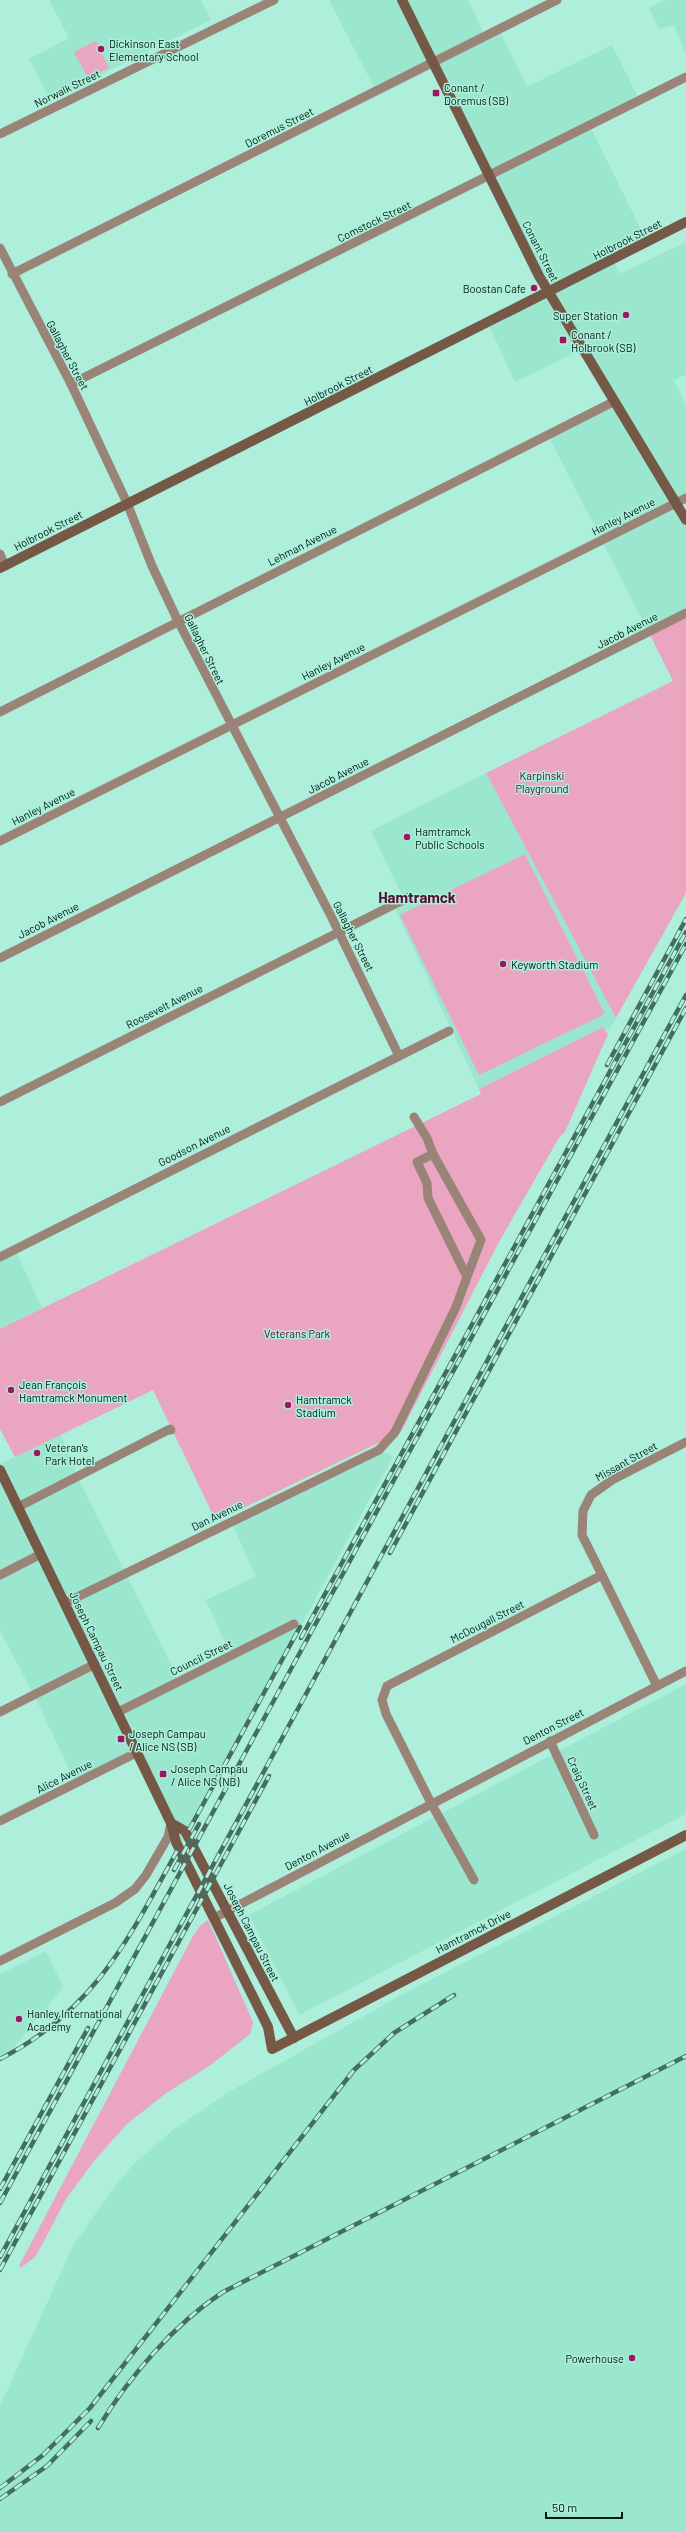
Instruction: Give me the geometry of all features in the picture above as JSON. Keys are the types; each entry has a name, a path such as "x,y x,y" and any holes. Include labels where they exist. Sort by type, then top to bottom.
{"street":[{"name":"Norwalk Street","path":"0,134 274,0"},
{"name":"Conant Street","path":"402,0 549,292 616,401 681,500 686,520"},
{"name":"Doremus Street","path":"12,274 557,0"},
{"name":"Comstock Street","path":"71,384 686,77"},
{"name":"Holbrook Street","path":"3,567 127,503 686,222"},
{"name":"Gallagher Street","path":"0,248 12,274 71,384 127,503 152,566 178,621 230,726 339,932 399,1056"},
{"name":"Lehman Avenue","path":"0,712 616,401"},
{"name":"Hanley Avenue","path":"0,841 681,500"},
{"path":"0,554 3,567"},
{"name":"Jacob Avenue","path":"0,958 686,613"},
{"name":"Roosevelt Avenue","path":"0,1102 409,897"},
{"name":"Goodson Avenue","path":"0,1256 449,1031"},
{"path":"414,1117 427,1138 433,1154 481,1240 466,1278"},
{"path":"433,1154 417,1162 428,1183 428,1198 466,1278"},
{"name":"Dan Avenue","path":"65,1602 379,1450 395,1432 456,1307 466,1278"},
{"path":"18,1507 168,1430"},
{"name":"Missant Street","path":"602,1575 582,1535 584,1511 591,1495 612,1480 686,1442"},
{"name":"Joseph Campau Street","path":"0,1470 138,1752 171,1823 176,1842 268,2027 272,2049"},
{"path":"0,1575 41,1554"},
{"path":"602,1575 657,1686"},
{"name":"McDougall Street","path":"474,1880 431,1803 386,1714 382,1700 387,1686 602,1575"},
{"name":"Council Street","path":"118,1712 294,1624"},
{"path":"0,1712 95,1664"},
{"name":"Denton Street","path":"431,1803 550,1740 686,1671"},
{"name":"Craig Street","path":"550,1740 594,1836"},
{"name":"Alice Avenue","path":"0,1822 138,1752"},
{"name":"Denton Avenue","path":"214,1918 431,1803"},
{"path":"0,1961 115,1903 135,1889 146,1875 168,1837 171,1823"},
{"name":"Joseph Campau Street","path":"171,1823 185,1831 228,1910 294,2038"},
{"name":"Hamtramck Drive","path":"272,2049 686,1835"}],"shaded area":[{"name":"Dickinson East Elementary School","path":"49,0 201,0 211,20 50,100 29,59 69,38"},
{"path":"329,0 468,0 485,36 499,29 527,87 612,45 640,101 590,126 647,242 613,260 620,274 686,242 686,374 674,381 686,405 686,498 677,502 686,520 686,613 649,633 548,435 615,401 583,349 515,382 488,323 549,293 433,63 376,91"},
{"path":"665,0 686,0 686,54 674,25 659,29 649,8"},
{"name":"Keyworth Stadium","path":"486,773 616,1018 608,1031 603,1027 479,1089 393,904 404,899 371,831"},
{"path":"15,1249 42,1308 0,1329 0,1257"},
{"path":"61,1435 78,1478 175,1672 176,1682 231,1656 206,1600 256,1576 231,1522 379,1450 393,1457 181,1845 138,1753 76,1784 34,1695 0,1631 0,1464"},
{"path":"686,1684 686,1814 299,2015 249,1915"},
{"path":"686,1849 686,2532 0,2532 0,2406 74,2244 118,2182 135,2163 174,2129 229,2092 401,1995"},
{"name":"Hanley International Academy","path":"46,1951 63,1987 11,2051 0,2056 0,1974"}],"green space":[{"path":"96,41 109,68 88,78 74,52"},
{"name":"Karpinski Playground","path":"686,613 686,893 616,1018 486,773 673,681 649,633"},
{"name":"Keyworth Stadium","path":"525,854 605,1014 479,1075 400,915"},
{"name":"Veterans Park","path":"603,1027 608,1034 565,1132 560,1136 499,1242 401,1432 216,1521 153,1390 15,1457 0,1429 0,1329 481,1094 479,1089"},
{"path":"208,1920 253,2022 250,2034 212,2064 165,2094 127,2124 94,2161 66,2199 36,2256 22,2267 19,2266 193,1936 200,1926"}],"railway":[{"path":"607,1065 686,919"},
{"path":"301,1638 686,932"},
{"path":"0,2203 686,944"},
{"path":"0,2257 686,995"},
{"path":"390,1553 686,1008"},
{"path":"189,1830 300,1627"},
{"path":"0,2270 269,1776"},
{"path":"174,1870 199,1824"},
{"path":"0,2059 33,2040 61,2018 85,1995 106,1970 125,1943 177,1851"},
{"path":"0,2488 43,2455 90,2408 354,2070 394,2033 454,1995"},
{"path":"0,2189 88,2028"},
{"path":"98,2428 110,2409 153,2353 187,2320 223,2292 686,2056"},
{"path":"0,2499 47,2466 91,2421"}],"place":[{"name":"Dickinson East Elementary School","path":"101,49"},
{"name":"Conant / Doremus (SB)","path":"436,93"},
{"name":"Boostan Cafe","path":"534,288"},
{"name":"Super Station","path":"626,315"},
{"name":"Conant / Holbrook (SB)","path":"563,340"},
{"name":"Hamtramck Public Schools","path":"407,837"},
{"name":"Keyworth Stadium","path":"503,964"},
{"name":"Jean François Hamtramck Monument","path":"11,1390"},
{"name":"Hamtramck Stadium","path":"288,1405"},
{"name":"Veteran's Park Hotel","path":"37,1453"},
{"name":"Joseph Campau / Alice NS (SB)","path":"121,1739"},
{"name":"Joseph Campau / Alice NS (NB)","path":"163,1774"},
{"name":"Hanley International Academy","path":"19,2019"},
{"name":"Powerhouse","path":"632,2358"}],"district":[{"name":"Hamtramck","path":"417,897"}]}
